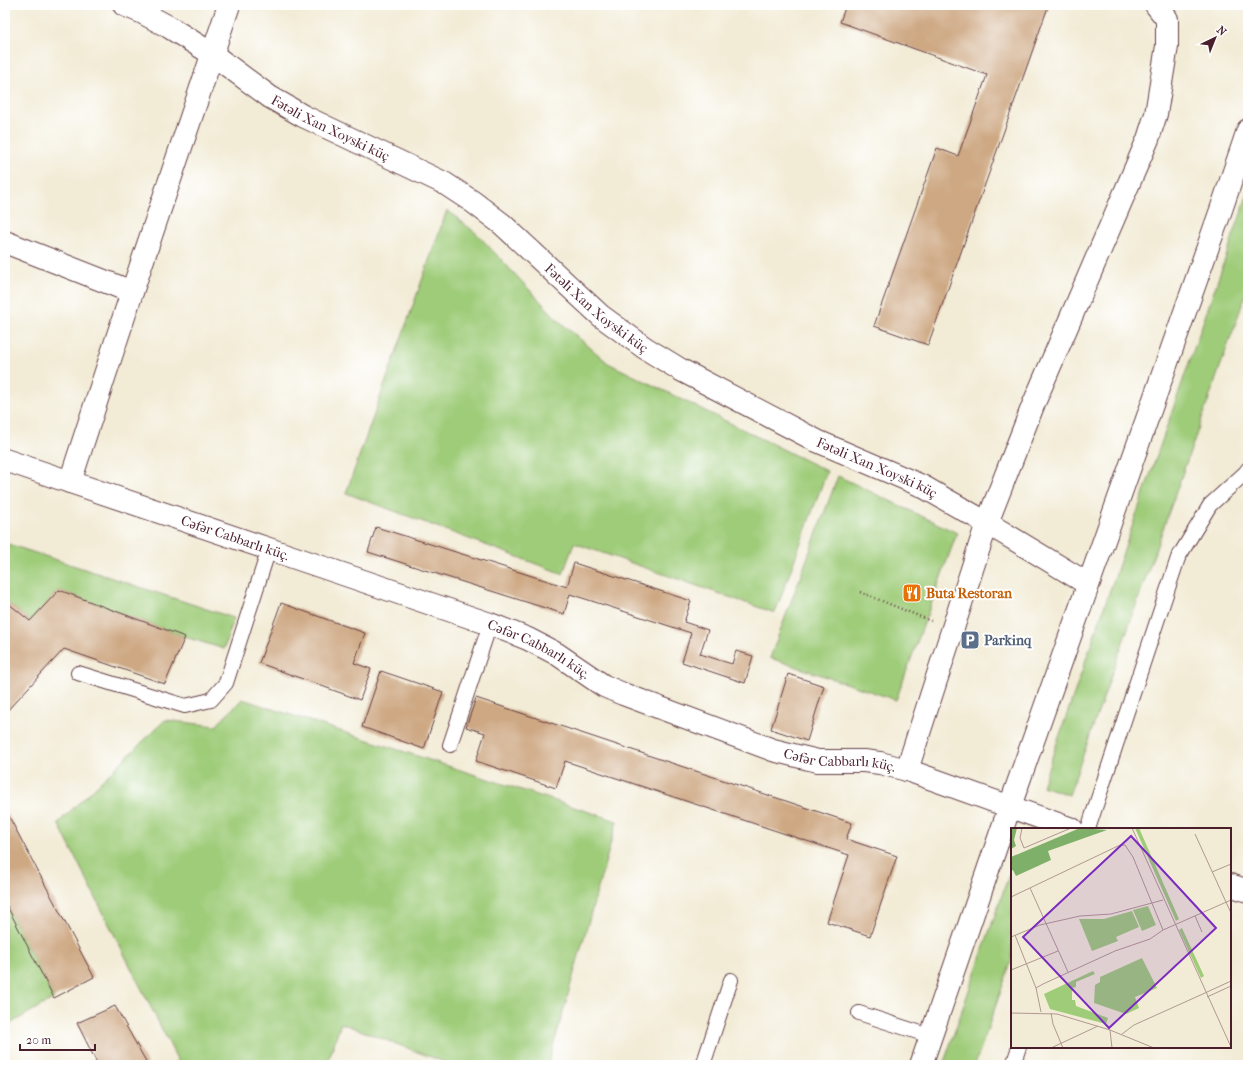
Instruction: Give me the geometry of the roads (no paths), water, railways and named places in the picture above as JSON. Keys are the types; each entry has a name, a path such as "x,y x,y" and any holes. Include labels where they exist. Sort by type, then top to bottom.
{"main road":[{"name":"Fətəli Xan Xoyski küç","path":"124,5 169,27 212,54 270,96 303,116 444,183 473,202 502,224 601,316 645,348 681,370 817,441 922,486 1088,584"},
{"path":"70,482 132,292 229,5"},
{"path":"906,770 986,523 1034,403 1148,139 1156,114 1167,46 1167,19 1156,5"},
{"path":"921,1065 1010,806 1248,130"},
{"path":"5,242 132,292"},
{"name":"Cəfər Cabbarlı küç.","path":"5,460 490,624 528,639 557,654 604,686 773,750 818,761 870,761 880,763 906,770 1069,828"},
{"path":"1231,885 1248,891"}],"lane":[{"path":"1088,828 1178,558 1210,505 1248,469"},
{"path":"78,673 185,706 211,700 226,683 269,549"},
{"path":"450,745 490,624"},
{"path":"703,1065 731,980"},
{"path":"859,1013 930,1036"},
{"path":"1013,1065 1019,1048"}],"place":[{"name":"Buta Restoran","path":"912,593"},
{"name":"Parkinq","path":"970,640"}]}
